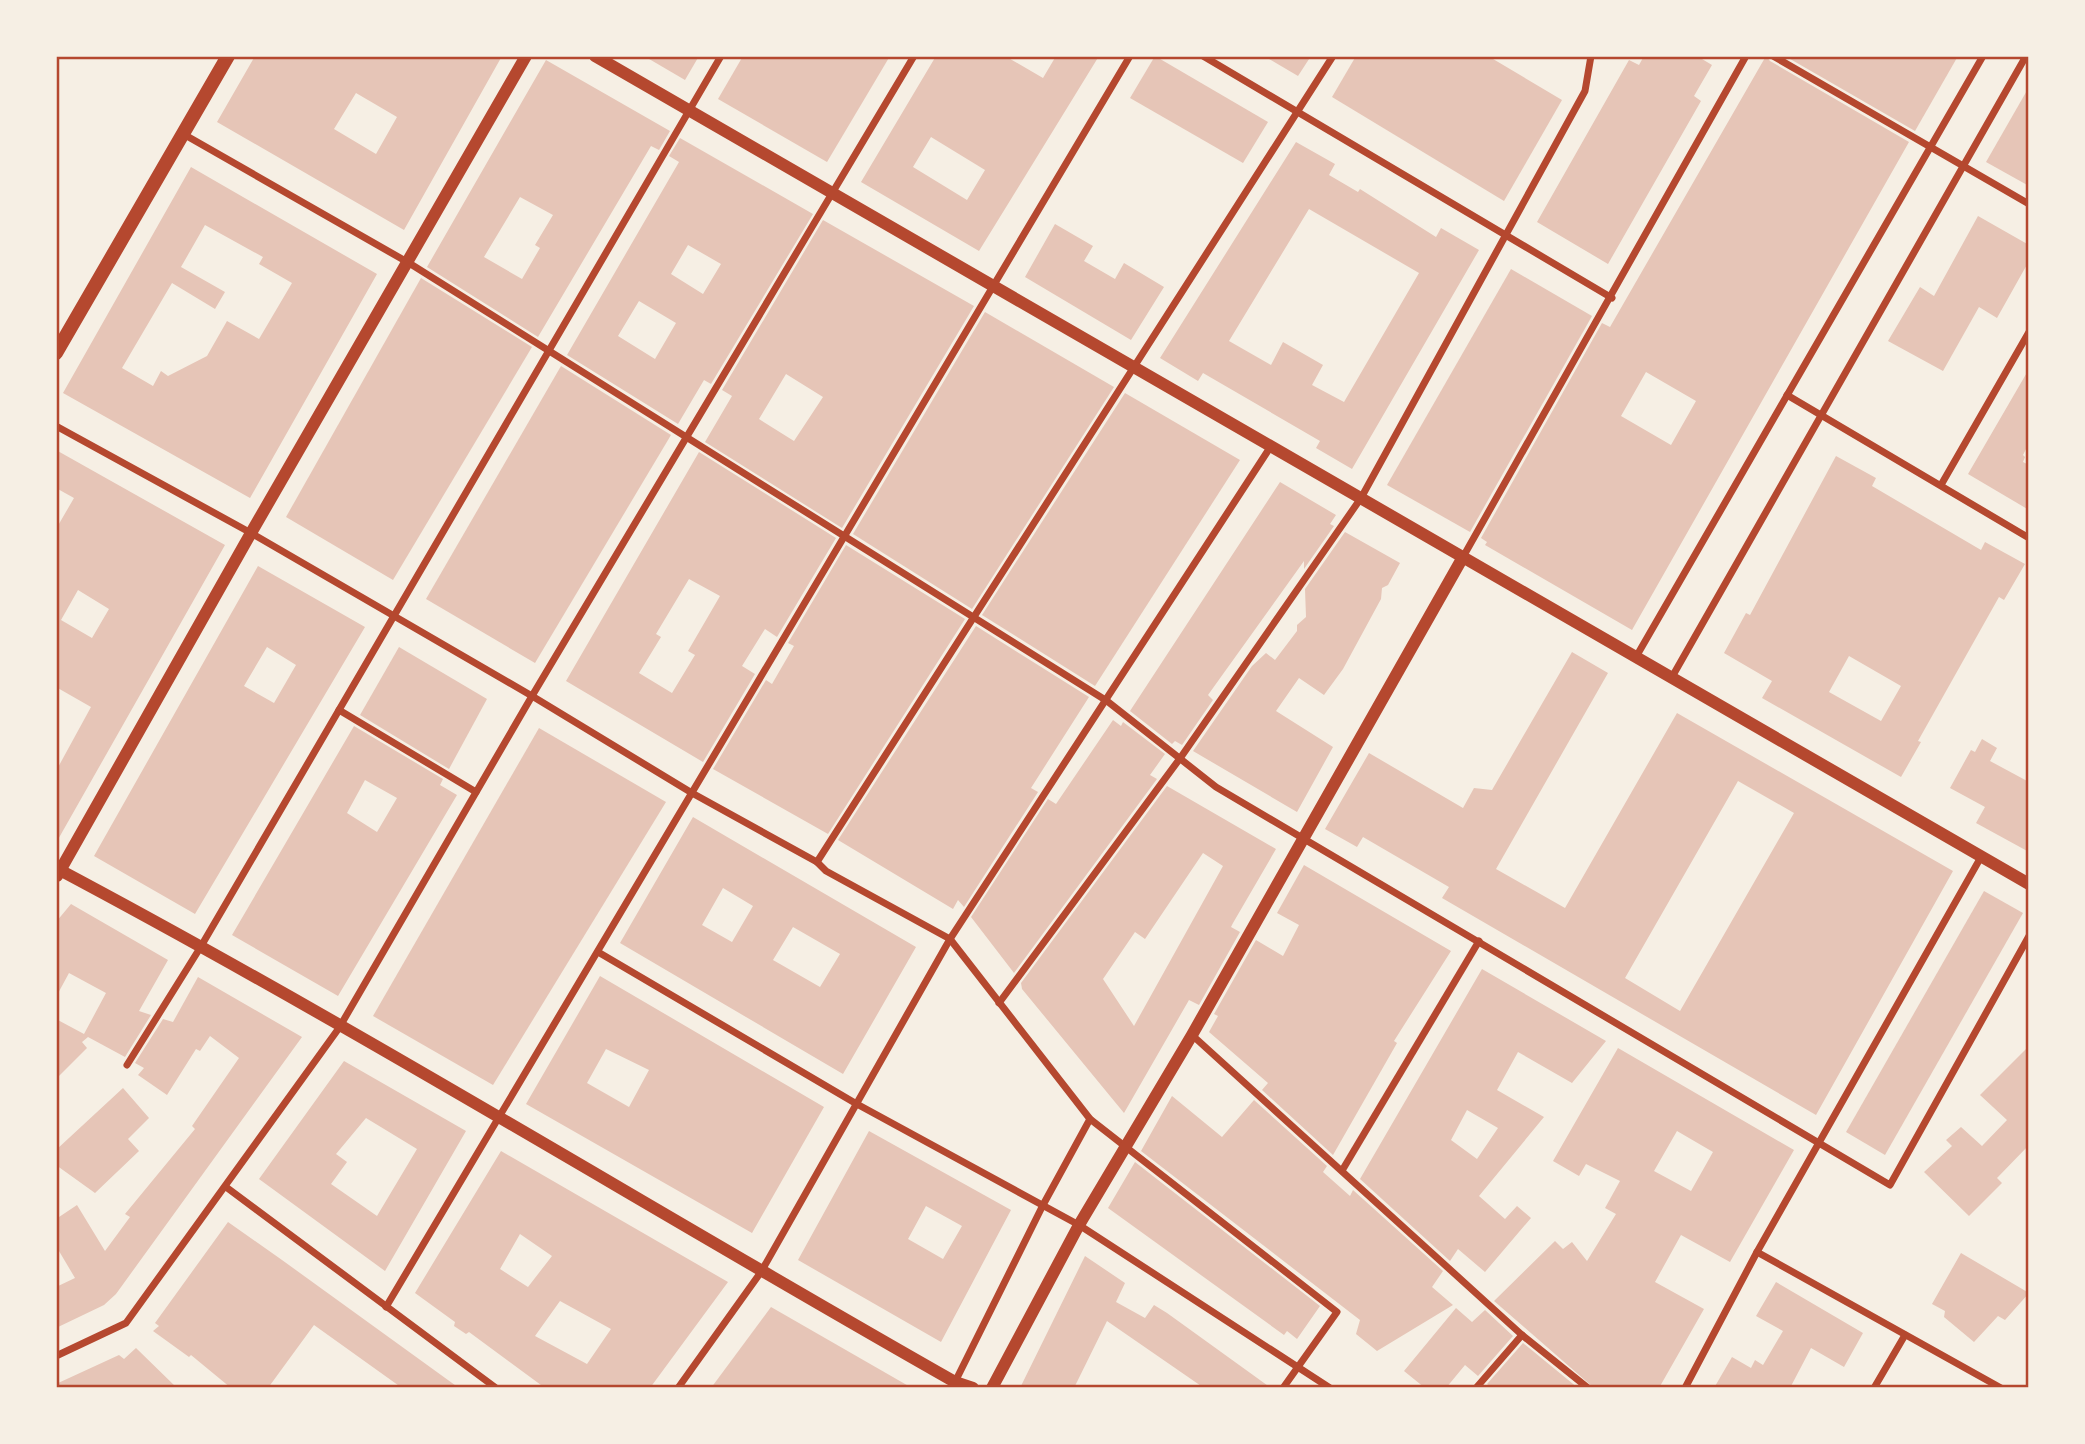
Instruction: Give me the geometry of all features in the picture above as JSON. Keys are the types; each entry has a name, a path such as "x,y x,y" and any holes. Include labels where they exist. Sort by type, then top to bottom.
{"main road":[{"path":"56,353 185,135 228,56"}],"street":[{"path":"526,56 58,872 200,948 497,1118 954,1385 973,1388"},
{"path":"595,56 2029,884"},
{"path":"127,1065 200,948 391,616 721,56"},
{"path":"56,1356 126,1323 339,1028 532,696 914,56"},
{"path":"386,1307 1130,56"},
{"path":"1203,56 1612,298"},
{"path":"817,862 1333,56"},
{"path":"999,1003 1181,757 1361,498 1585,91 1591,56"},
{"path":"992,1388 1079,1224 1192,1035 1612,298 1746,56"},
{"path":"1773,56 2029,204"},
{"path":"1636,657 1983,56"},
{"path":"1672,677 2026,56"},
{"path":"185,135 409,263 1107,701 1216,787 1890,1185 2029,936"},
{"path":"1941,485 2029,332"},
{"path":"1787,395 2029,538"},
{"path":"56,426 251,533 532,696 692,793 817,862 826,871 950,939 1090,1119 1337,1312 1283,1388"},
{"path":"678,1388 761,1272 950,939 1271,446"},
{"path":"339,710 476,792"},
{"path":"1685,1388 1757,1252 1980,857"},
{"path":"1343,1169 1479,941"},
{"path":"598,952 855,1103 1079,1224 1295,1368 1330,1388"},
{"path":"1192,1035 1343,1169 1522,1335 1588,1388"},
{"path":"954,1385 1043,1205 1090,1119"},
{"path":"226,1187 496,1388"},
{"path":"1757,1252 2001,1388"},
{"path":"1476,1388 1522,1335"},
{"path":"1874,1388 1905,1335"}],"building":[{"path":"255,56 502,56 404,230 217,122","holes":["356,93 397,117 376,154 334,129"]},
{"path":"644,56 699,56 685,80"},
{"path":"743,56 890,56 827,162 718,99"},
{"path":"936,56 1005,56 1043,78 1056,56 1099,56 979,251 861,182","holes":["931,137 985,170 967,200 913,167"]},
{"path":"1155,56 1268,122 1243,163 1130,98"},
{"path":"1264,56 1311,56 1298,76"},
{"path":"1356,56 1488,56 1562,100 1504,201 1332,97"},
{"path":"1644,56 1697,56 1712,65 1694,96 1701,101 1608,264 1537,222 1629,60 1639,65"},
{"path":"1766,56 1770,61 1909,142 1632,630 1485,545 1487,542 1481,538 1602,323 1610,327","holes":["1646,372 1696,401 1671,445 1621,416"]},
{"path":"1785,56 1958,56 1915,131"},
{"path":"546,60 670,131 659,150 651,146 538,337 427,267","holes":["520,197 553,215 535,245 540,248 522,279 484,257"]},
{"path":"2029,87 2029,186 1986,162"},
{"path":"680,138 813,214 711,384 704,380 678,424 567,355 679,162 669,156","holes":["688,245 721,264 703,294 671,274","639,301 676,323 655,359 618,336"]},
{"path":"1296,142 1335,164 1329,175 1358,192 1360,189 1436,237 1441,228 1479,250 1352,469 1316,448 1320,441 1203,373 1198,381 1160,358","holes":["1309,209 1419,273 1344,402 1312,385 1323,365 1283,342 1271,365 1229,341"]},
{"path":"191,167 377,274 250,498 63,393","holes":["205,225 263,257 259,264 292,283 259,339 227,321 207,356 168,376 161,371 153,386 122,368 172,283 215,309 225,292 181,267"]},
{"path":"1978,216 2029,245 2029,261 1997,318 1979,307 1943,371 1888,341 1920,287 1934,296"},
{"path":"823,220 974,306 842,528 705,442 732,396 722,390","holes":["786,374 823,397 794,441 759,419"]},
{"path":"1055,224 1093,246 1084,261 1115,279 1124,263 1164,287 1131,340 1025,277"},
{"path":"1511,269 1592,316 1470,532 1387,485"},
{"path":"421,278 532,347 393,580 286,517"},
{"path":"985,312 1114,387 972,609 853,534"},
{"path":"561,366 671,435 535,663 426,599"},
{"path":"2029,369 2029,443 2023,455 2023,462 2029,465 2029,510 1968,474"},
{"path":"1125,393 1240,460 1095,686 982,615"},
{"path":"56,450 225,545 56,843 56,771 91,707 56,687 56,529 74,498 56,488","holes":["78,590 109,609 92,638 61,620"]},
{"path":"699,452 836,538 777,637 765,629 742,666 755,674 703,762 566,681","holes":["689,579 720,596 688,651 695,655 672,693 639,673 661,637 656,634"]},
{"path":"1836,456 1876,478 1872,486 1981,550 1985,542 2025,564 2004,600 1999,597 1918,741 1921,742 1901,777 1762,698 1772,681 1724,653 1746,613 1750,615","holes":["1849,656 1901,686 1881,721 1829,692"]},
{"path":"1280,482 1336,515 1330,524 1334,526 1304,569 1304,561 1208,695 1213,700 1182,745 1175,741 1172,744 1130,711"},
{"path":"1345,532 1400,563 1388,585 1382,588 1381,599 1343,669 1324,695 1299,678 1276,711 1333,747 1297,812 1193,751 1252,666 1266,653 1275,660 1297,631 1297,625 1306,617 1305,589"},
{"path":"846,545 965,619 828,834 713,769 766,680 772,684 794,646 788,643"},
{"path":"258,566 365,627 195,914 94,856","holes":["267,647 296,665 274,703 244,686"]},
{"path":"976,626 1089,697 1031,788 1038,792 964,907 958,900 953,909 838,840"},
{"path":"399,647 487,699 449,769 360,715"},
{"path":"1572,652 1608,673 1496,869 1565,908 1677,713 1953,871 1816,1115 1442,898 1449,887 1363,837 1357,847 1325,829 1369,753 1463,808 1474,788 1492,790","holes":["1738,781 1794,813 1680,1011 1625,978"]},
{"path":"1113,720 1121,726 1123,722 1165,754 1150,775 1157,779 1014,973 971,917 1048,799 1056,804"},
{"path":"354,726 443,779 440,785 457,795 338,996 232,935","holes":["365,780 397,798 377,832 347,813"]},
{"path":"539,728 666,802 493,1085 373,1016"},
{"path":"1982,739 1997,748 1990,761 2029,782 2029,852 1976,823 1985,807 1950,788 1971,750 1975,752"},
{"path":"1167,786 1276,849 1231,927 1240,932 1199,1005 1189,1000 1124,1113 1022,989 1021,983","holes":["1203,853 1223,866 1134,1026 1103,979 1135,932 1145,939"]},
{"path":"693,817 916,947 843,1074 620,943","holes":["723,888 753,906 732,942 702,925","793,927 840,954 820,987 773,960"]},
{"path":"1304,865 1451,951 1394,1041 1397,1043 1333,1155 1262,1090 1268,1083 1209,1032 1218,1016 1214,1014 1256,940 1283,956 1299,925 1277,913"},
{"path":"1984,891 2023,913 1885,1155 1846,1132"},
{"path":"71,904 168,960 139,1011 151,1015 125,1057 88,1037 82,1042 87,1048 56,1079 56,1019 84,1034 106,993 69,973 56,997 56,922"},
{"path":"1482,969 1606,1041 1572,1083 1518,1052 1497,1090 1544,1117 1479,1196 1505,1219 1517,1206 1531,1218 1485,1272 1458,1249 1450,1261 1360,1179","holes":["1467,1110 1498,1128 1477,1159 1451,1140"]},
{"path":"600,976 824,1107 752,1233 526,1104","holes":["606,1049 649,1070 629,1107 587,1083"]},
{"path":"198,977 302,1037 116,1294 104,1305 56,1328 56,1287 75,1278 56,1246 56,1219 77,1205 105,1251 130,1217 125,1214 195,1129 192,1126 239,1058 210,1036 200,1051 196,1049 167,1095 138,1075 144,1068 135,1063 163,1019 173,1022"},
{"path":"2029,1046 2029,1145 1997,1178 2002,1183 1969,1216 1924,1172 1952,1146 1946,1140 1961,1127 1982,1146 2007,1120 1980,1095"},
{"path":"1618,1048 1794,1150 1730,1262 1681,1235 1655,1282 1704,1309 1659,1388 1594,1388 1494,1301 1555,1241 1563,1249 1572,1242 1587,1261 1616,1214 1605,1208 1620,1181 1586,1164 1579,1176 1553,1161","holes":["1677,1131 1713,1152 1691,1191 1654,1171"]},
{"path":"344,1061 466,1131 385,1271 259,1179","holes":["366,1118 417,1149 377,1216 331,1184 347,1162 336,1154"]},
{"path":"123,1088 149,1118 128,1139 139,1151 95,1193 56,1165 56,1150"},
{"path":"1172,1096 1222,1137 1254,1100 1327,1166 1323,1172 1350,1196 1353,1190 1443,1271 1432,1287 1453,1305 1377,1351 1356,1334 1360,1320 1141,1151"},
{"path":"869,1131 1011,1210 941,1342 798,1260","holes":["926,1206 962,1226 943,1259 908,1239"]},
{"path":"501,1151 728,1282 650,1388 545,1388 469,1332 466,1334 454,1326 455,1322 415,1293","holes":["520,1234 552,1256 528,1287 500,1269","560,1301 611,1329 587,1364 535,1336"]},
{"path":"1135,1162 1320,1306 1297,1339 1287,1331 1284,1335 1108,1208"},
{"path":"228,1222 459,1388 402,1388 314,1325 268,1388 231,1388 191,1355 189,1357 153,1331 159,1326 155,1323"},
{"path":"1961,1253 2029,1293 2005,1320 1998,1316 1974,1342 1944,1317 1945,1311 1932,1304"},
{"path":"1085,1256 1125,1283 1116,1302 1145,1318 1154,1305 1271,1388 1204,1388 1107,1321 1074,1388 1020,1388"},
{"path":"1776,1282 1863,1333 1844,1367 1811,1348 1790,1388 1714,1388 1732,1357 1751,1368 1755,1360 1763,1365 1783,1331 1756,1316"},
{"path":"771,1307 912,1388 711,1388"},
{"path":"1456,1308 1472,1322 1485,1310 1513,1336 1478,1376 1465,1365 1446,1388 1425,1388 1404,1371"},
{"path":"1523,1343 1578,1388 1492,1388 1487,1384"},
{"path":"136,1348 177,1388 56,1388 56,1384 119,1355 124,1359"}]}
